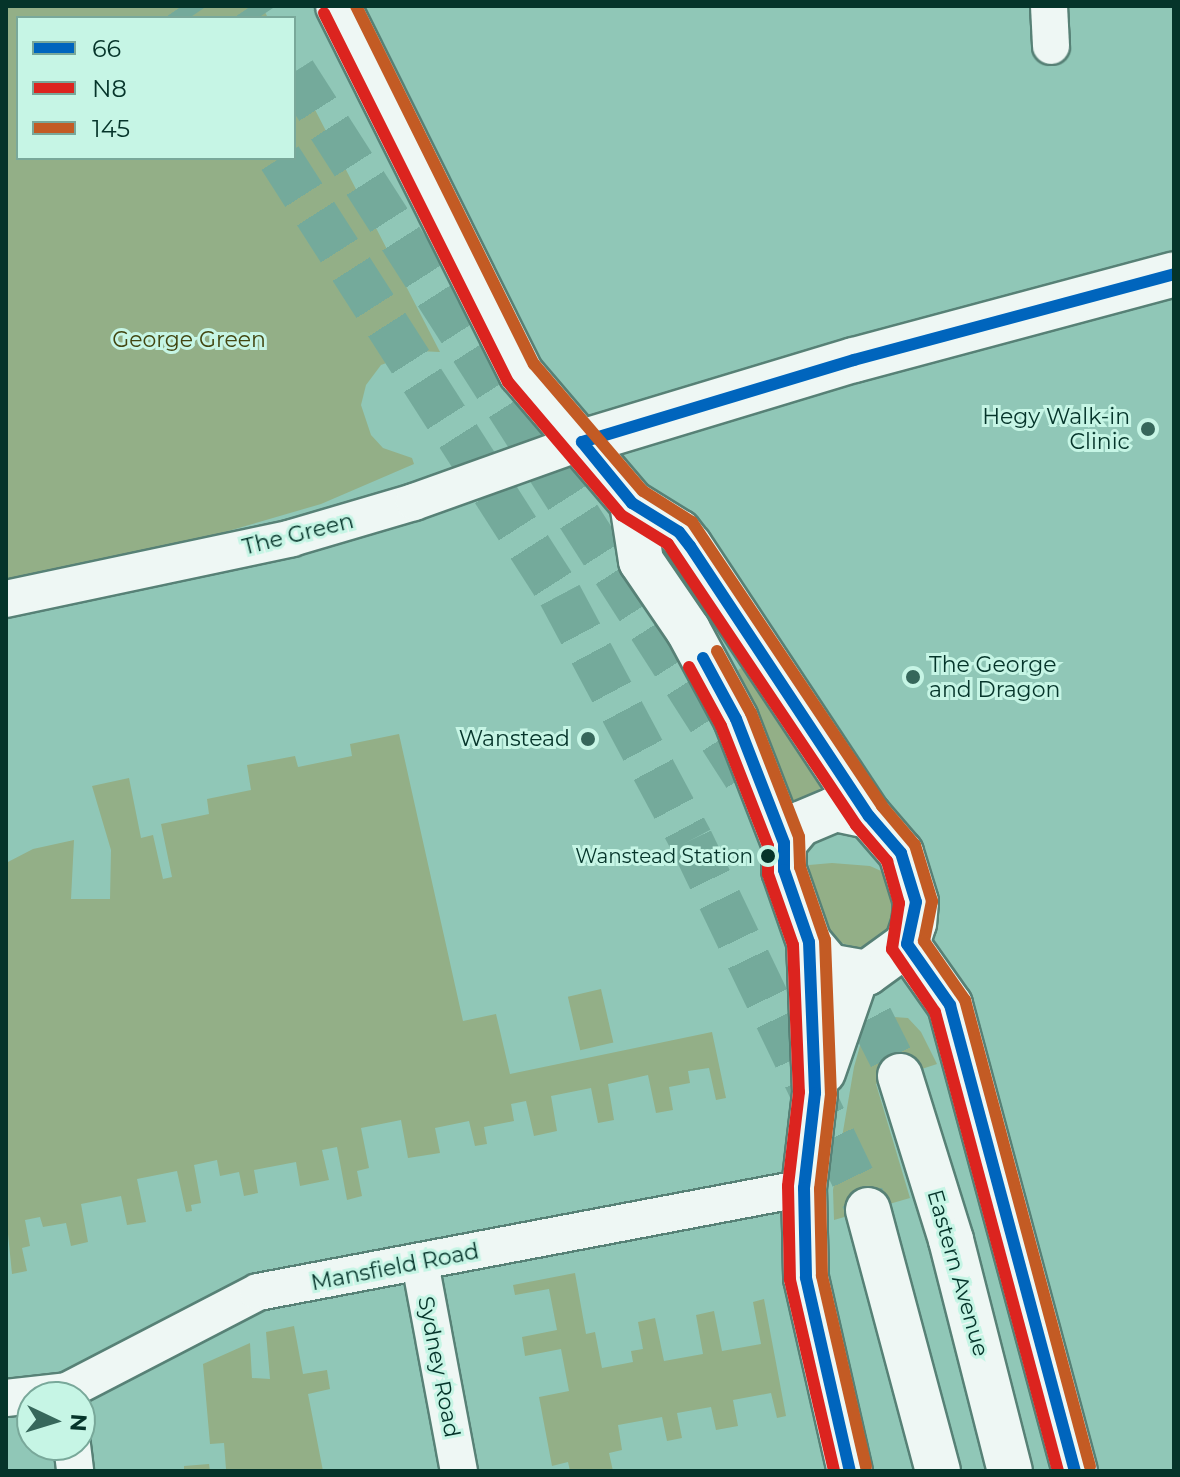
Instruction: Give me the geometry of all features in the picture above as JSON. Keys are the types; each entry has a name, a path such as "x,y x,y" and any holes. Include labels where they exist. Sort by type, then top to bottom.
{"main road":[{"path":"338,6 521,373 632,503 679,532 869,816 901,853 916,902 907,944 881,966 857,974 829,966 809,942"},
{"path":"582,442 854,360 1174,274"},
{"path":"632,503 641,561 688,630 736,719 784,843 784,870 809,942 815,1093 804,1188 806,1278 850,1471"},
{"path":"784,843 800,824 835,809 869,816"},
{"path":"907,944 950,1005 1075,1471"},
{"path":"815,1093 857,974"},
{"name":"Eastern Avenue","path":"900,1076 951,1240 1010,1471"},
{"path":"868,1210 938,1471"}],"street":[{"path":"1049,6 1051,46"},
{"name":"The Green","path":"6,599 292,538 414,502 582,442"},
{"name":"Mansfield Road","path":"92,1381 258,1292 804,1188"},
{"name":"Sydney Road","path":"420,1263 459,1471"}],"green space":[{"name":"George Green","path":"6,6 262,6 267,16 16,16 16,160 296,160 296,73 440,352 418,351 381,365 366,385 361,405 371,435 383,448 412,458 414,464 321,504 211,536 6,581"},
{"path":"749,662 823,767 822,786 809,801 792,807 733,674"},
{"path":"399,734 463,1021 496,1014 510,1074 712,1032 726,1098 716,1100 709,1068 688,1071 690,1083 669,1087 673,1110 656,1113 648,1075 608,1084 614,1120 598,1123 591,1088 551,1096 557,1131 534,1136 526,1101 511,1104 514,1121 484,1127 487,1144 475,1146 469,1121 435,1128 440,1153 408,1158 401,1120 361,1128 369,1168 357,1171 362,1196 347,1200 337,1147 322,1150 329,1180 300,1186 296,1162 254,1170 258,1193 244,1196 239,1172 220,1176 217,1160 194,1165 201,1203 191,1205 192,1211 186,1212 177,1171 137,1179 146,1222 127,1225 121,1196 81,1204 88,1242 71,1246 66,1223 43,1227 40,1217 25,1220 30,1246 22,1248 27,1271 12,1274 6,1214 6,863 33,849 74,840 71,899 110,899 111,850 92,786 129,778 141,838 153,835 163,879 172,877 161,824 209,814 207,799 251,790 247,765 295,756 298,767 352,756 350,744"},
{"path":"809,865 870,866 890,875 901,924 866,950 823,938"},
{"path":"601,989 613,1043 580,1050 568,997"},
{"path":"880,1016 908,1018 921,1032 937,1064 876,1084 910,1198 834,1220 833,1190 854,1067 865,1028"},
{"path":"575,1273 586,1334 595,1332 602,1368 633,1362 631,1351 643,1349 638,1322 655,1318 664,1361 703,1354 696,1315 714,1311 722,1351 761,1344 753,1302 764,1299 786,1416 777,1418 771,1393 733,1400 738,1426 716,1430 711,1407 677,1413 682,1438 667,1441 662,1417 618,1425 622,1450 609,1453 613,1471 570,1471 568,1462 552,1466 539,1397 569,1391 561,1349 525,1356 522,1337 557,1330 549,1289 515,1295 513,1285"},
{"path":"294,1326 303,1374 327,1370 330,1389 308,1394 323,1471 210,1471 226,1469 224,1443 210,1444 203,1364 250,1343 252,1378 270,1379 266,1332"},
{"path":"209,1464 210,1471 184,1471 184,1466"}],"tunnel":[{"path":"182,6 189,16"},
{"path":"251,6 258,16"},
{"path":"296,75 750,784"},
{"path":"281,160 560,595 691,840 868,1210"},
{"path":"841,959 900,1076"}],"transit line":[{"name":"145","path":"356,6 534,364 643,491 692,522 882,806 915,845 932,901 924,941 965,1000 1090,1467"},
{"name":"N8","path":"324,13 508,382 621,515 668,544 856,825 887,861 899,903 892,949 935,1012 1058,1471"},
{"name":"66","path":"582,442 854,360 1174,274"},
{"name":"66","path":"582,442 632,503 679,532 690,546 869,816 901,853 916,902 907,944 950,1005 1075,1471"},
{"name":"145","path":"717,651 751,713 799,837 800,867 825,940 831,1094 820,1189 822,1276 866,1467"},
{"name":"66","path":"703,658 736,719 784,843 784,870 809,942 815,1093 804,1188 806,1278 850,1471"},
{"name":"N8","path":"689,667 721,726 768,846 768,874 793,945 799,1092 788,1186 790,1280 834,1471"}],"place":[{"name":"Hegy Walk-in Clinic","path":"1148,429"},
{"name":"The George and Dragon","path":"913,677"},
{"name":"Wanstead","path":"588,739"},
{"name":"Wanstead Station","path":"768,856"}]}
